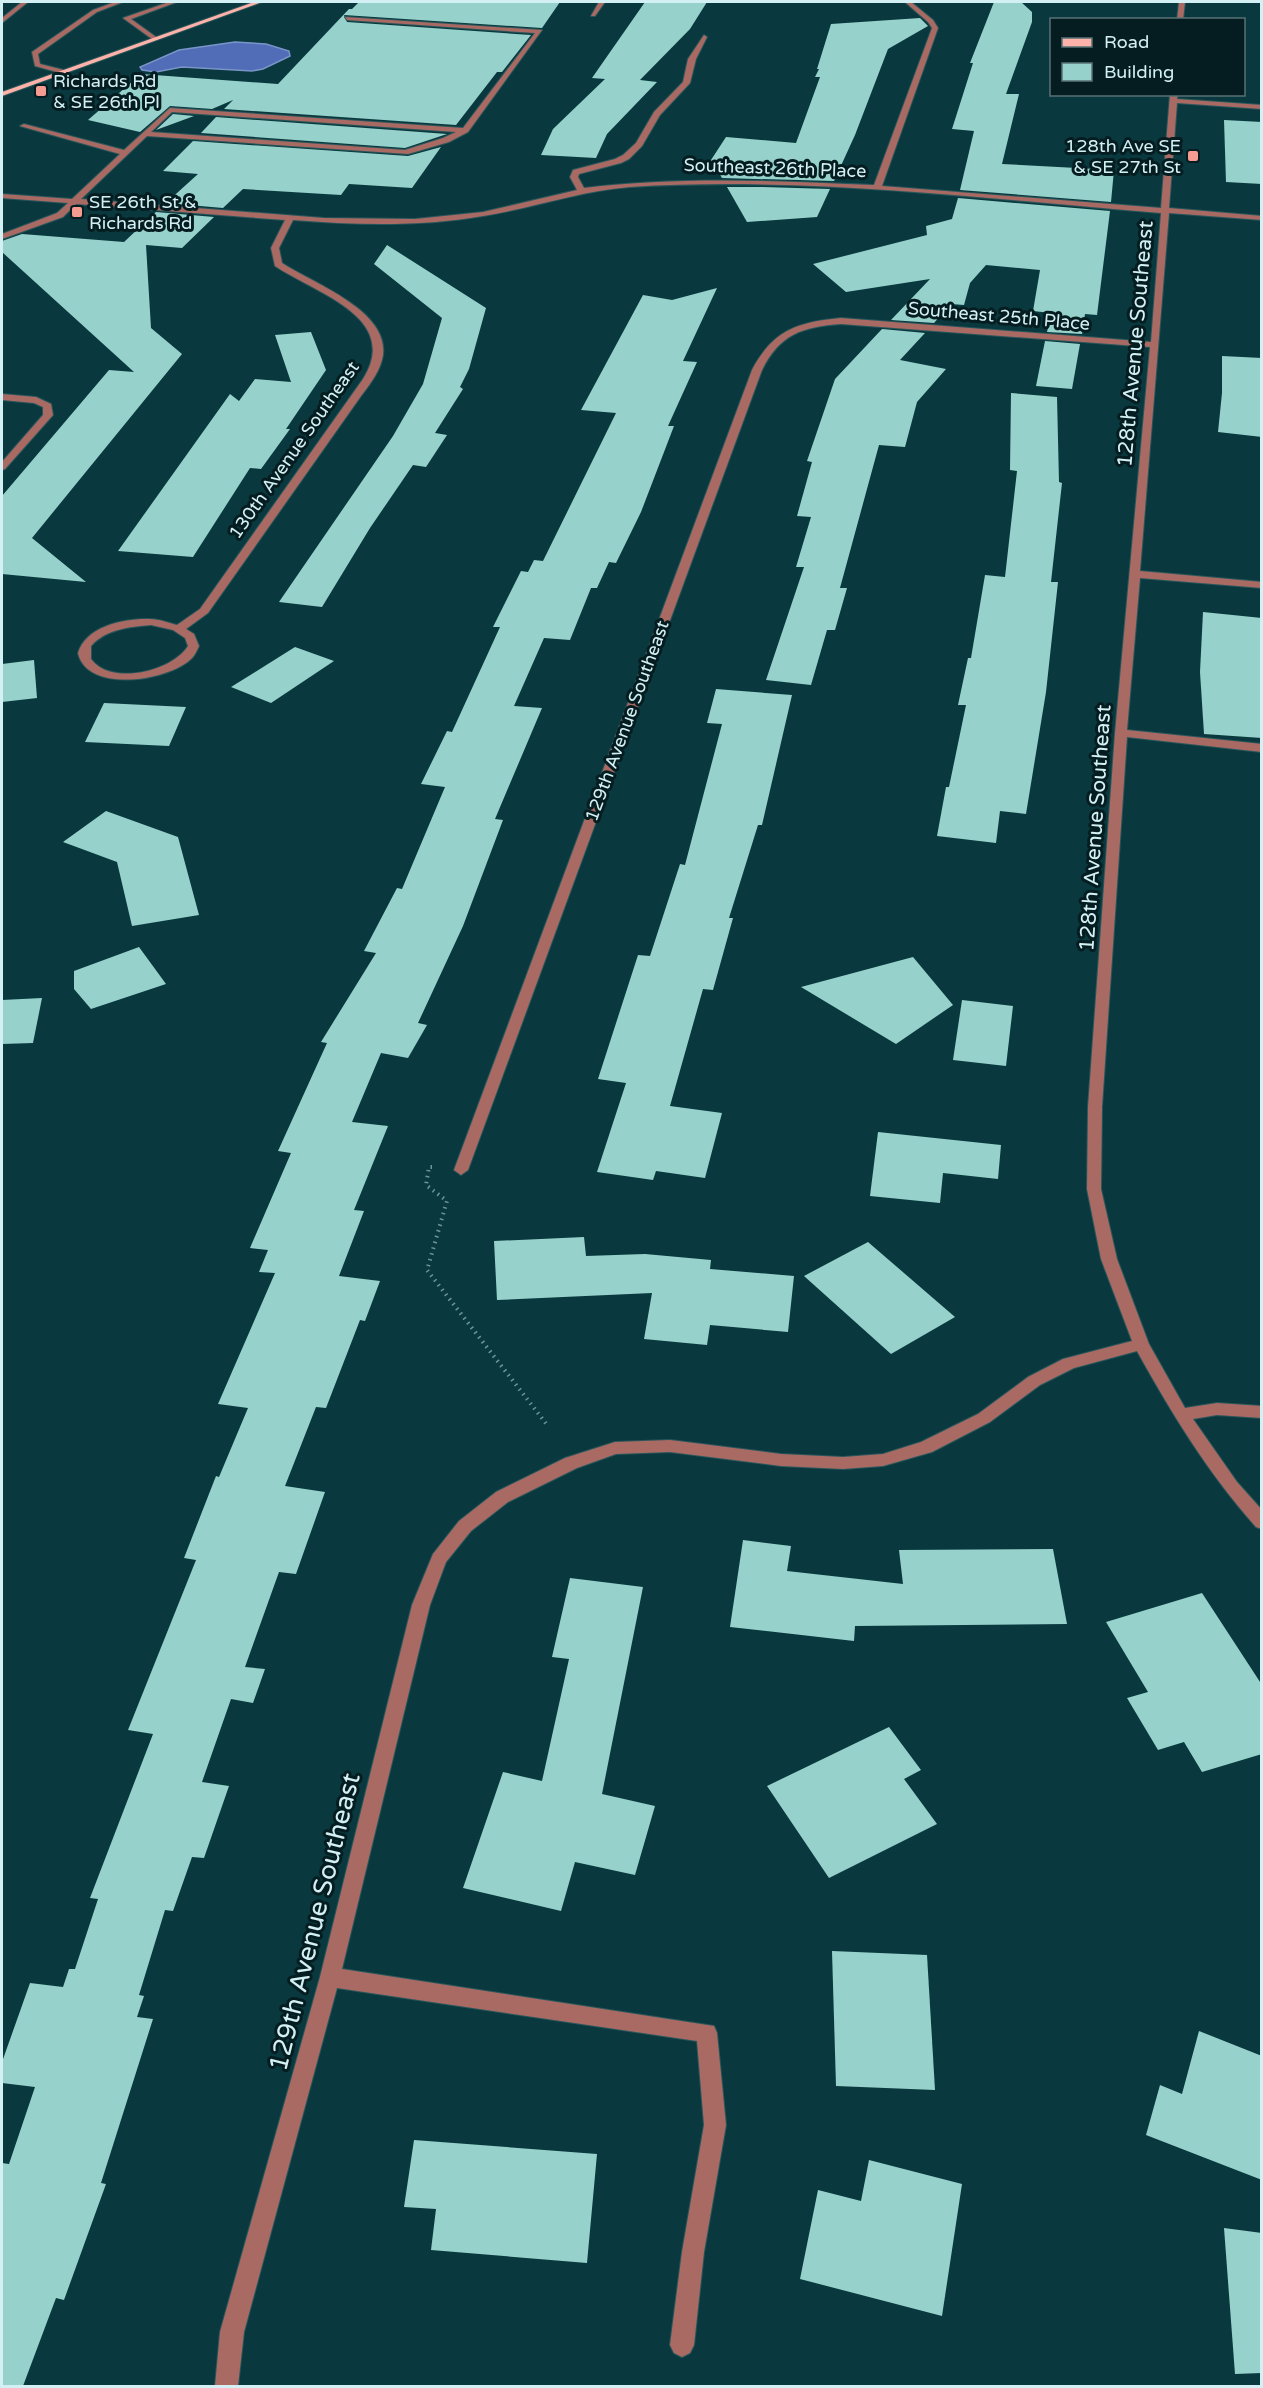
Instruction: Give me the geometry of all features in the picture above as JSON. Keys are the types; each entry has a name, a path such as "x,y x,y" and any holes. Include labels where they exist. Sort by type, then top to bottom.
{"main road":[{"path":"2,94 259,2"}],"street":[{"path":"2,21 26,2"},
{"path":"61,72 38,65 34,53 95,11 120,2"},
{"path":"154,38 126,18 174,2"},
{"path":"593,15 602,2"},
{"path":"877,188 935,28 931,21 908,2"},
{"path":"1180,18 1182,2"},
{"path":"145,134 405,152 446,140 465,130 540,31 347,18"},
{"path":"582,191 574,177 576,172 626,157 639,144 657,114 686,83 692,59 704,37"},
{"path":"1174,98 1262,107"},
{"name":"128th Avenue Southeast","path":"1174,98 1121,733 1095,1107 1094,1189 1109,1259 1142,1344 1181,1415 1231,1487 1262,1522"},
{"path":"2,237 60,215 72,201 170,110 465,130"},
{"path":"24,126 125,153"},
{"name":"Southeast 26th Place","path":"2,196 290,218 376,222 448,219 483,214 582,191 628,185 720,181 877,188 1262,218"},
{"name":"130th Avenue Southeast","path":"180,628 204,611 358,394 374,368 379,353 378,337 366,319 349,305 291,274 278,264 274,248 290,218"},
{"name":"Southeast 25th Place","path":"841,321 1155,345"},
{"name":"129th Avenue Southeast","path":"461,1170 757,370 764,355 782,336 806,325 841,321"},
{"path":"2,397 36,400 48,406 48,415 2,467"},
{"path":"1136,573 1262,585"},
{"path":"151,622 180,628 190,636 193,644 191,654 168,670 151,675 114,676 98,672 88,665 83,657 84,648 90,639 116,626 151,622"},
{"path":"1121,733 1262,748"},
{"name":"129th Avenue Southeast","path":"226,2386 232,2332 330,1977 421,1605 439,1558 465,1526 502,1497 571,1463 615,1448 670,1446 781,1460 843,1463 883,1460 926,1447 984,1418 1034,1381 1069,1363 1142,1344"},
{"path":"1181,1415 1216,1409 1262,1412"},
{"path":"330,1977 707,2033 715,2125 693,2252 682,2344"}],"path":[{"path":"461,1170 429,1167 426,1185 447,1200 427,1269 548,1426"}],"water":[{"path":"235,42 266,44 289,51 290,56 263,69 252,71 182,67 156,72 142,70 140,67 179,50"}],"building":[{"path":"359,2 560,2 542,28 344,15 347,22 531,35 502,72 497,72 456,125 224,109 233,100 212,109 170,106 140,132 88,120 141,74 278,84 349,9"},
{"path":"645,2 707,2 690,29 640,80 657,82 607,134 596,158 541,155 553,129 605,79 592,78"},
{"path":"994,2 1021,2 1032,12 1032,22 1006,94 1019,94 1002,164 1114,170 1111,202 960,190 974,131 952,129 973,63 970,63"},
{"path":"920,18 928,26 888,49 855,135 834,181 722,178 711,160 726,137 796,143 820,77 815,77 831,24"},
{"path":"173,114 194,116 156,130"},
{"path":"216,117 447,134 405,148 201,133"},
{"path":"1224,120 1262,122 1262,184 1226,182"},
{"path":"193,141 408,156 441,147 412,188 349,184 341,195 243,189 223,208 166,203 198,174 163,171"},
{"path":"727,187 830,189 817,217 747,222"},
{"path":"958,198 1110,211 1097,315 1085,314 1082,334 1047,332 1051,313 1033,311 1040,270 986,265 970,283 964,305 951,304 934,323 891,320 930,279 846,292 813,264 927,235 926,226 952,219"},
{"path":"156,212 214,217 182,248 146,245 151,328 182,354 32,538 86,582 2,574 2,496 109,370 134,372 2,252 2,241 22,234 124,242"},
{"path":"387,245 486,308 469,369 460,387 463,389 435,433 447,435 426,467 413,465 370,528 322,607 279,602 393,436 423,384 442,318 374,264"},
{"path":"717,288 683,361 697,362 668,426 674,426 641,512 616,563 609,562 597,588 591,588 570,640 544,638 514,706 542,708 495,819 503,820 463,926 418,1023 427,1025 408,1058 381,1053 352,1122 388,1126 354,1210 364,1211 339,1276 380,1281 365,1321 360,1320 326,1408 316,1407 285,1486 325,1492 296,1574 279,1572 245,1667 265,1669 253,1703 231,1699 202,1782 229,1786 204,1858 192,1857 173,1911 165,1910 139,1995 144,1996 137,2017 153,2019 101,2183 106,2184 64,2300 56,2298 23,2386 2,2386 2,2163 9,2164 35,2087 2,2083 2,2062 30,1983 63,1987 69,1969 75,1969 98,1899 90,1898 153,1734 128,1730 196,1560 184,1558 216,1476 219,1477 248,1408 218,1404 275,1273 259,1272 268,1250 250,1248 291,1153 278,1151 327,1043 321,1042 376,953 364,951 397,888 402,889 445,787 421,784 447,731 452,732 500,627 493,627 521,571 528,572 534,560 543,561 616,413 581,410 643,295 672,300"},
{"path":"882,329 925,333 900,360 946,369 917,402 905,447 879,445 840,588 847,588 835,630 827,630 811,685 766,680 804,567 796,567 811,517 797,516 812,462 807,461 835,379"},
{"path":"311,332 326,370 286,429 290,429 261,469 250,468 193,557 118,551 230,394 239,401 255,379 291,382 275,335"},
{"path":"1045,341 1080,344 1072,389 1036,386"},
{"path":"1222,356 1262,358 1262,437 1218,432 1222,393"},
{"path":"1011,393 1057,397 1059,482 1062,483 1051,582 1058,582 1046,692 1026,814 1000,811 996,843 937,836 946,787 949,787 966,705 958,705 968,658 971,658 985,575 1005,577 1017,471 1010,470"},
{"path":"1203,612 1262,618 1262,738 1204,734 1200,672"},
{"path":"295,647 334,661 271,703 231,687"},
{"path":"34,660 37,698 2,702 2,664"},
{"path":"716,689 792,695 762,825 758,825 729,918 733,918 713,990 703,989 670,1106 722,1113 705,1178 656,1171 653,1180 597,1172 626,1083 598,1079 638,955 650,956 680,864 685,865 722,724 707,723"},
{"path":"104,703 186,707 169,746 85,742"},
{"path":"106,811 178,837 199,915 132,926 117,862 63,842"},
{"path":"139,947 166,984 91,1009 74,989 74,971"},
{"path":"913,957 953,1005 896,1044 801,987"},
{"path":"42,998 33,1043 2,1044 2,1000"},
{"path":"962,1000 1013,1006 1006,1066 953,1060"},
{"path":"878,1132 1001,1145 998,1179 943,1173 940,1203 870,1196"},
{"path":"584,1237 586,1256 645,1254 711,1260 710,1269 794,1276 788,1332 710,1325 707,1345 644,1339 652,1293 497,1300 494,1241"},
{"path":"868,1242 955,1317 891,1354 804,1276"},
{"path":"743,1540 791,1546 787,1571 903,1584 899,1550 1053,1549 1067,1624 855,1626 854,1641 730,1627"},
{"path":"570,1578 643,1587 602,1794 655,1806 635,1875 575,1862 561,1911 463,1888 503,1772 542,1781 569,1659 552,1657"},
{"path":"1202,1593 1262,1685 1262,1754 1202,1772 1184,1742 1158,1750 1127,1698 1148,1692 1106,1622"},
{"path":"889,1727 921,1770 904,1779 937,1824 829,1878 767,1786"},
{"path":"832,1951 927,1955 935,2090 836,2086"},
{"path":"1199,2031 1262,2056 1262,2180 1146,2135 1160,2085 1182,2094"},
{"path":"414,2140 597,2154 587,2263 431,2250 436,2209 404,2207"},
{"path":"869,2160 962,2184 942,2316 800,2279 818,2190 861,2201"},
{"path":"1224,2228 1262,2233 1262,2373 1235,2374"}],"place":[{"name":"Richards Rd & SE 26th Pl","path":"41,91"},
{"name":"128th Ave SE & SE 27th St","path":"1193,156"},
{"name":"SE 26th St & Richards Rd","path":"77,212"}]}
